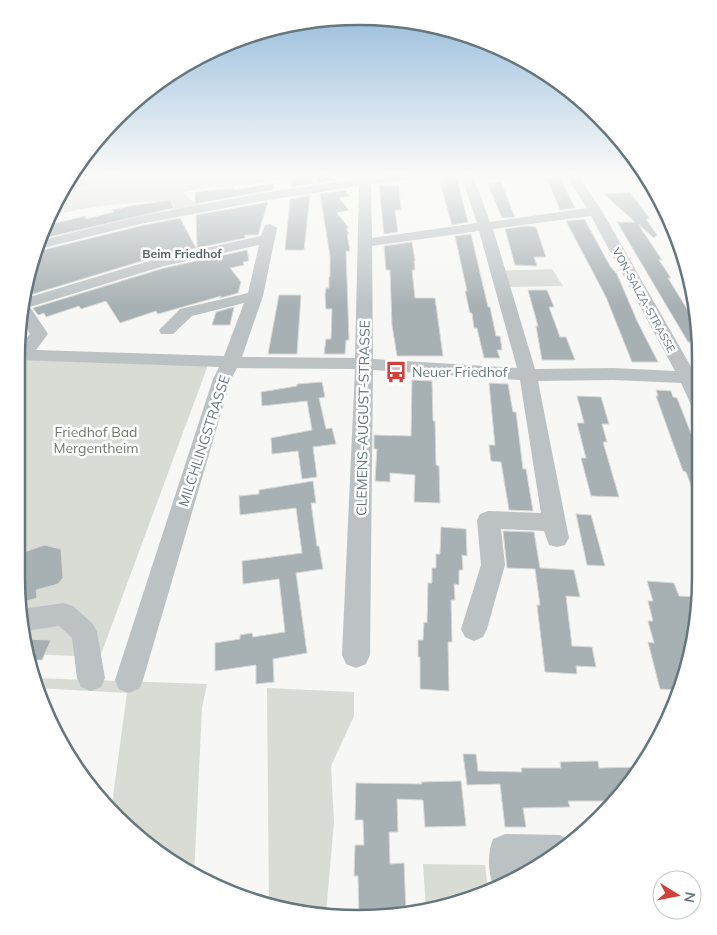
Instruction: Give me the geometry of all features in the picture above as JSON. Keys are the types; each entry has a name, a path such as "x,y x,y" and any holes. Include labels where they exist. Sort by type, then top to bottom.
{"street":[{"path":"46,244 147,219"},
{"name":"CLEMENS-AUGUST-STRASSE","path":"356,655 364,364 366,219"},
{"path":"474,629 493,565 488,520 556,530 528,375 482,219"},
{"path":"366,243 539,219"},
{"name":"VON-SALZA-STRASSE","path":"599,219 692,376"},
{"path":"25,355 231,362 254,296 268,234 161,262 30,303"},
{"path":"167,330 186,312 254,296"},
{"path":"25,349 39,334 28,315"},
{"name":"MILCHLINGSTRASSE","path":"129,680 222,379 231,362 364,364 528,375 613,374 692,378"},
{"path":"28,619 64,614 84,632 91,678"},
{"path":"507,875 505,851 547,852"}],"green space":[{"path":"552,269 563,286 501,287 497,271"},
{"name":"Friedhof Bad Mergentheim","path":"25,358 208,365 100,657 34,654 28,620 25,576"},
{"path":"41,678 207,684 202,708 194,866 155,841 112,801 127,693 45,688"},
{"path":"267,688 354,692 354,716 331,766 334,822 326,908 293,904 269,898"},
{"path":"423,864 485,865 487,884 426,904"}],"building":[{"path":"74,219 128,219 48,237 53,224"},
{"path":"180,219 196,248 155,257 31,295 43,250 140,226"},
{"path":"196,219 263,219 258,235 245,235 245,238 197,248"},
{"path":"288,219 307,219 304,250 285,250"},
{"path":"324,219 342,219 349,228 346,228 349,234 347,234 350,251 346,251 349,340 346,340 345,354 324,354 326,339 331,339 332,309 326,309 325,295 326,288 329,288 330,256"},
{"path":"382,219 396,219 398,232 384,234"},
{"path":"450,219 467,219 468,222 452,225"},
{"path":"583,219 610,266 617,274 637,321 658,362 632,362 606,297 566,221"},
{"path":"631,219 650,219 646,219 657,235 654,238 638,224 662,260 659,260 689,312 691,342 688,342 617,222 635,222"},
{"path":"526,226 536,227 546,257 534,257 537,266 515,265 505,229"},
{"path":"471,234 496,336 500,336 502,350 497,350 500,358 484,358 477,328 474,328 472,313 470,313 455,236"},
{"path":"412,242 415,261 415,270 412,270 415,298 435,298 443,356 397,356 392,325 390,270 386,270 384,246"},
{"path":"247,250 249,261 243,262 244,265 230,268 241,282 238,293 220,298 221,296 158,314 156,311 120,323 106,301 81,309 79,306 46,317 44,313 38,315 33,308 164,268"},
{"path":"528,290 547,290 554,307 549,307 560,337 566,337 575,360 542,360 536,326 538,326"},
{"path":"279,295 301,295 297,354 268,354"},
{"path":"234,307 230,325 212,325 216,312"},
{"path":"412,380 432,381 433,421 435,421 436,465 439,466 440,503 414,502 415,475 390,473 390,482 375,481 377,449 374,449 374,435 411,436"},
{"path":"322,382 325,397 319,398 326,429 332,428 336,444 313,447 317,477 302,479 298,451 272,454 271,438 312,430 307,401 262,406 261,392 297,386 297,384"},
{"path":"489,383 508,384 513,412 516,412 523,469 526,469 533,511 509,510 501,462 491,461 489,445 495,445"},
{"path":"656,390 671,391 673,397 677,398 692,436 692,488 686,472 683,471 656,396 658,396"},
{"path":"577,396 601,397 609,424 602,424 607,442 603,442 619,497 591,496 581,458 586,458 577,423 584,423"},
{"path":"313,481 316,503 311,503 317,546 319,546 323,569 296,573 307,653 273,659 274,682 256,684 256,665 215,671 215,643 240,639 240,635 252,633 253,637 285,632 279,579 243,584 242,561 302,553 296,508 240,515 239,496 259,494 259,490"},
{"path":"576,514 591,515 605,566 587,565"},
{"path":"441,527 466,529 467,556 462,555 463,570 459,570 459,585 454,584 455,600 451,600 452,642 448,642 449,691 420,689 420,657 418,657 418,640 423,640 424,622 427,623 428,583 432,583 432,568 436,568 436,554 440,554"},
{"path":"503,531 534,532 540,568 574,570 580,597 566,596 572,646 592,647 596,667 576,666 577,674 545,672 535,569 507,568"},
{"path":"44,545 61,549 63,578 58,584 36,590 37,598 26,601 25,576 25,552"},
{"path":"647,581 674,583 679,596 691,597 686,642 672,690 660,689 648,642 654,643 648,621 653,621 648,601 653,601"},
{"path":"31,639 51,640 42,660 35,660"},
{"path":"463,754 476,754 478,771 522,772 521,768 561,768 560,762 598,761 599,768 632,767 604,801 568,801 570,807 523,808 526,827 505,827 500,784 467,785"},
{"path":"461,781 466,826 425,827 423,800 397,799 398,832 389,832 390,864 404,863 406,906 359,910 358,876 354,876 355,845 364,845 363,820 355,820 356,783 422,784 421,782"}],"place":[{"name":"Neuer Friedhof","path":"396,372"}],"district":[{"name":"Beim Friedhof","path":"182,254"}]}
